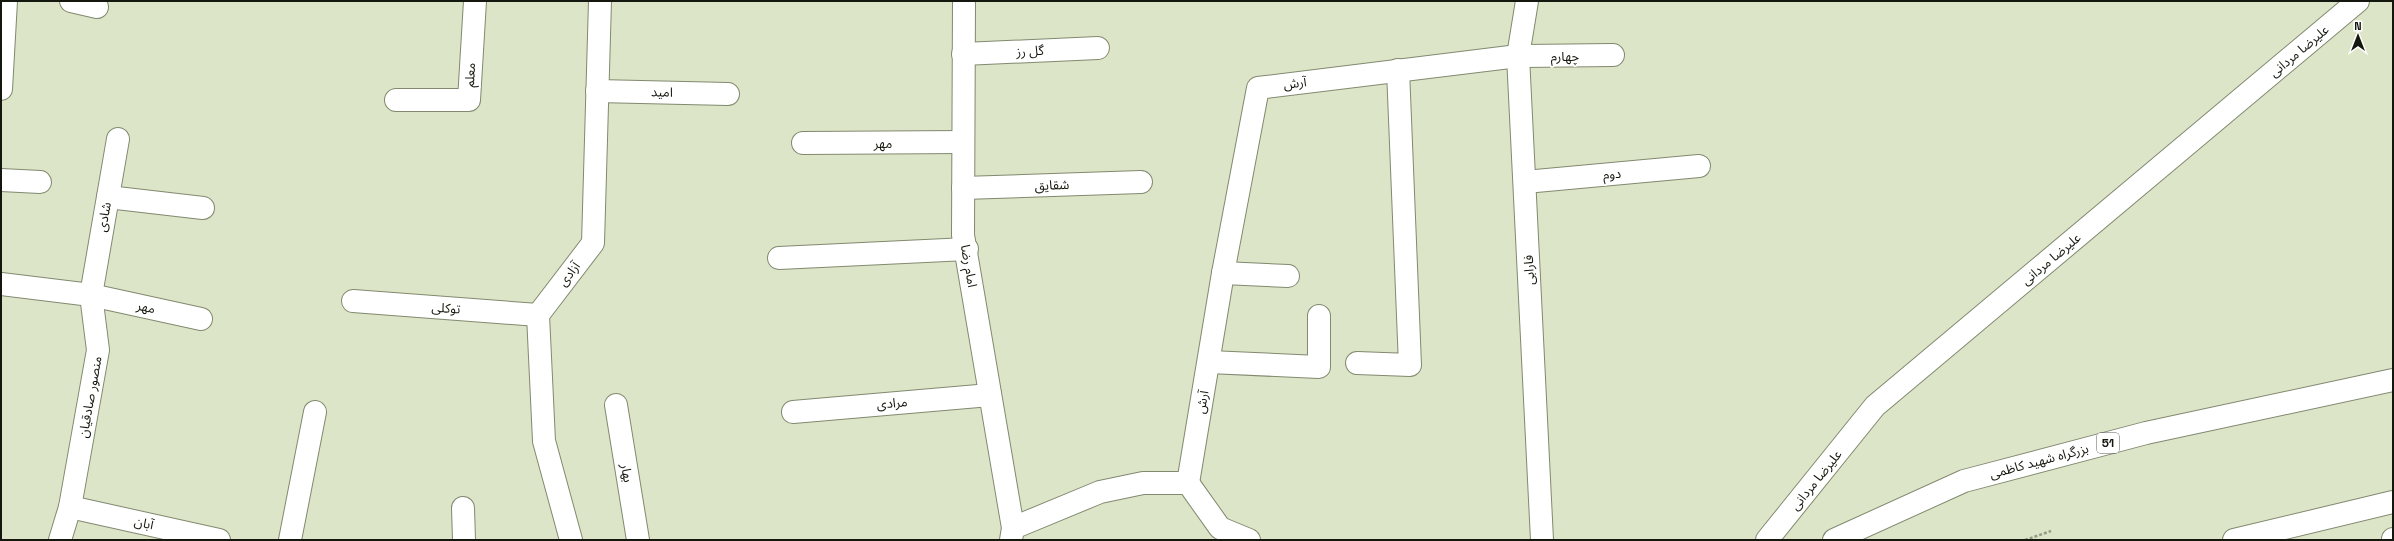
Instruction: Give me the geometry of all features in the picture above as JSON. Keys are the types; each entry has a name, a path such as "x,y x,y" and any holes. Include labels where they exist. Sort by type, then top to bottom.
{"main road":[{"path":"1,89 6,1"},
{"path":"71,1 97,7"},
{"name":"معلم","path":"396,100 469,100 475,1"},
{"name":"آزادی","path":"538,315 593,243 600,1"},
{"name":"امام رضا","path":"964,1 963,234 1012,534 1100,492 1144,483 1188,483"},
{"name":"فارابی","path":"1527,1 1518,56 1542,540"},
{"name":"علیرضا مردانی","path":"1767,540 1875,406 2358,1"},
{"name":"گل رز","path":"963,54 1098,48"},
{"name":"چهارم","path":"1518,56 1613,55"},
{"name":"آرش","path":"1188,483 1223,273 1258,88 1518,56"},
{"path":"1357,363 1410,365 1398,70"},
{"name":"امید","path":"597,90 728,94"},
{"name":"شادی","path":"90,295 118,139"},
{"name":"مهر","path":"803,143 963,142"},
{"name":"دوم","path":"1525,182 1699,166"},
{"path":"1,180 40,182"},
{"name":"شقایق","path":"963,188 1141,182"},
{"path":"108,197 203,208"},
{"path":"779,258 966,249"},
{"path":"1223,273 1288,276"},
{"path":"1,284 90,295"},
{"name":"مهر","path":"90,295 201,319"},
{"name":"منصور صادقیان","path":"60,540 70,507 98,350 90,295"},
{"name":"توکلی","path":"353,301 538,315"},
{"path":"538,315 544,441 571,540"},
{"path":"1208,362 1319,367 1319,316"},
{"name":"بزرگراه شهید کاظمی","path":"1834,540 1964,481 2146,432 2393,380"},
{"name":"مرادی","path":"793,412 990,395"},
{"name":"بهار","path":"616,405 638,540"},
{"path":"290,540 315,412"},
{"path":"1188,483 1220,528 1249,540"},
{"path":"2234,540 2393,502"},
{"name":"آبان","path":"70,507 219,540"},
{"path":"463,508 464,540"}],"path":[{"path":"2025,540 2051,531"}]}
